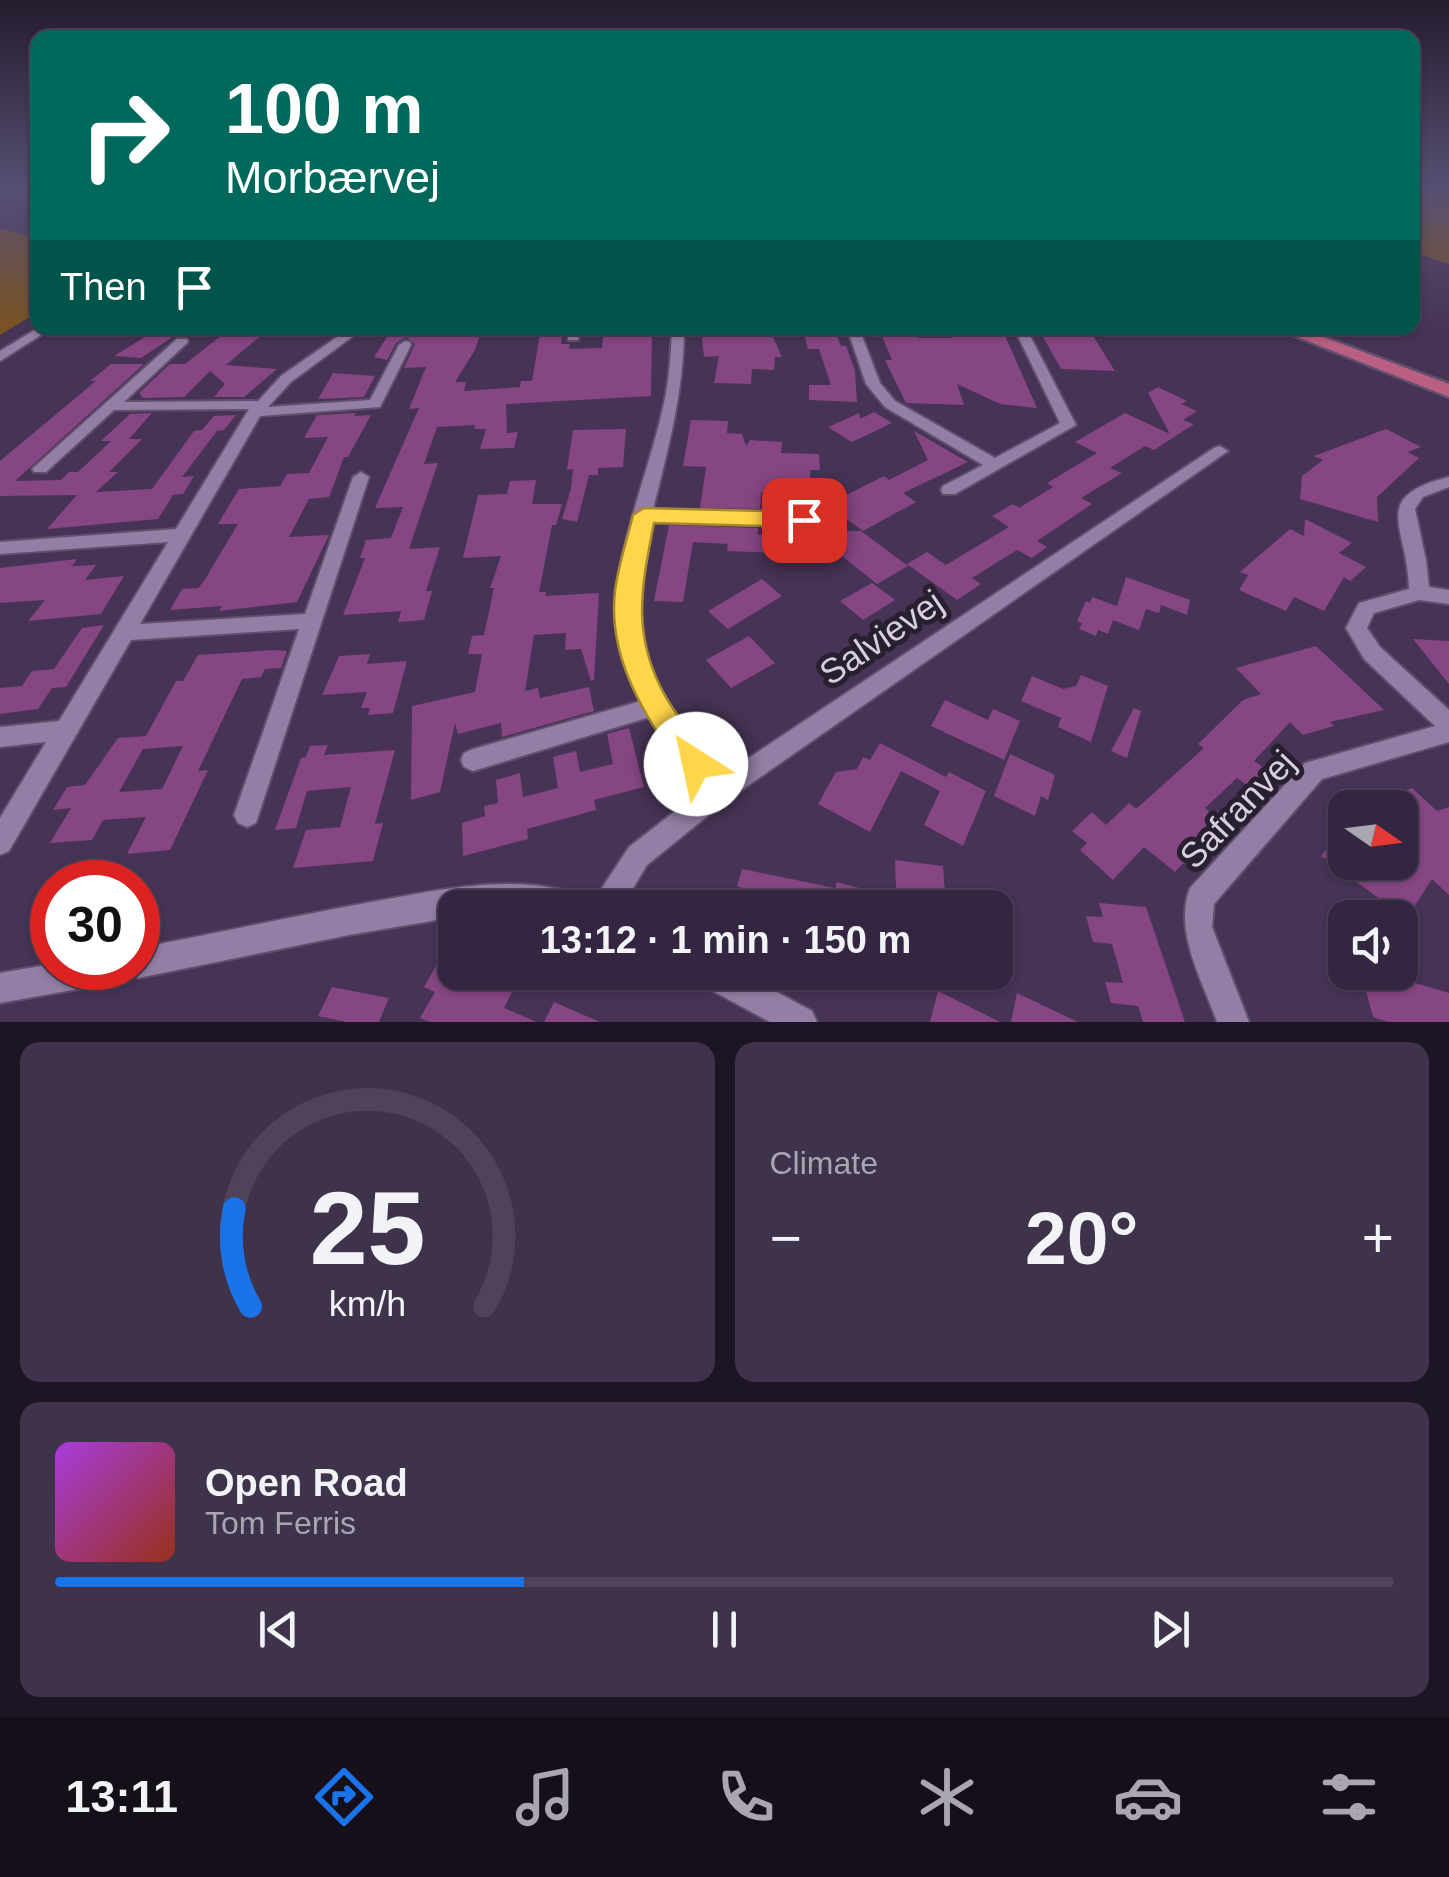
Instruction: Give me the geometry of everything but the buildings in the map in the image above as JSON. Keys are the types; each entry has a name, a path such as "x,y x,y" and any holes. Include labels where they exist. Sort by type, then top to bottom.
{"main road":[{"path":"1302,335 1449,391"}],"street":[{"path":"0,357 35,335"},
{"path":"0,842 258,408 286,380 348,335"},
{"path":"678,335 680,367 628,591 629,644 655,706 717,792"},
{"path":"856,335 873,384 890,404 995,465"},
{"path":"949,490 1068,425 1023,335"},
{"path":"40,469 182,342"},
{"path":"110,406 258,408 376,404 405,345"},
{"name":"Salvievej","path":"616,890 638,856 717,792 1220,451"},
{"path":"247,815 360,477"},
{"path":"1420,593 1416,558 1404,516 1410,500 1429,486 1449,482"},
{"path":"644,515 804,520"},
{"path":"0,548 181,534"},
{"path":"1449,597 1420,593 1366,608 1356,628 1372,654 1449,728"},
{"path":"122,633 312,621"},
{"path":"473,760 655,706"},
{"name":"Safranvej","path":"1233,1022 1198,927 1200,898 1314,770 1449,728"},
{"path":"0,737 66,730"},
{"path":"160,958 262,935 438,905"},
{"path":"0,988 30,983"},
{"path":"742,990 801,1022"}],"shaded area":[{"path":"0,239 30,239 30,317 0,335"},
{"path":"1420,239 1449,239 1449,264 1420,254"}],"route":[{"path":"696,764 655,706 629,644 628,591 644,515 804,520"}]}
